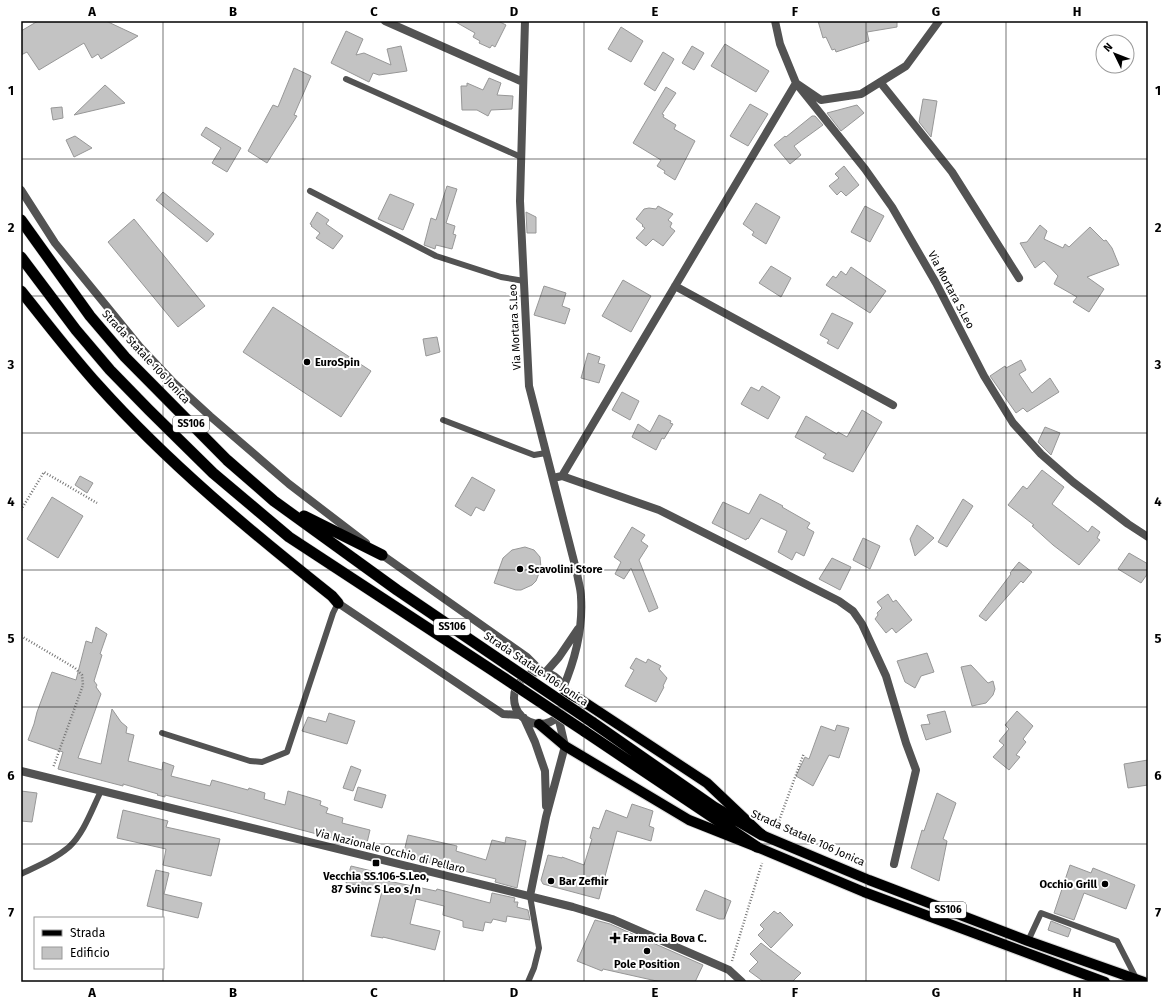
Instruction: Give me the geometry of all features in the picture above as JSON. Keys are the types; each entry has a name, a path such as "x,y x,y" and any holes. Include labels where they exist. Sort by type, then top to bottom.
{"highway":[{"name":"Strada Statale 106 Jonica","path":"21,220 90,316 125,357 227,460 274,500 398,590 714,807 762,835"},
{"name":"SS106","path":"21,257 76,330 110,370 213,473 289,537 498,674 757,847"},
{"path":"21,291 98,385 160,449 221,505 332,596 338,603"},
{"path":"274,500 382,556"}],"main road":[{"path":"564,690 707,783 762,835"},
{"path":"539,724 565,746 689,820 757,847"},
{"name":"Strada Statale 106 Jonica","path":"762,835 869,880 1028,941 1140,981"},
{"name":"SS106","path":"757,847 864,892 1105,982"}],"street":[{"path":"385,21 523,82"},
{"name":"Via Mortara S.Leo","path":"525,21 520,201 529,386 553,478 581,597 580,625 572,669 564,690"},
{"name":"Via Mortara S.Leo","path":"775,21 780,44 796,83 865,169 892,207 936,283 984,376 1013,423 1041,454 1073,482 1128,524 1148,536"},
{"path":"562,476 796,83 821,100 861,94 906,66 939,21"},
{"path":"880,82 952,172 1020,278"},
{"path":"21,190 55,243 140,347 174,383 289,484 382,556 527,657 544,673 556,678 564,690 564,707 558,716 552,720 539,724 531,722 522,716 503,714 338,603"},
{"path":"675,286 893,405"},
{"path":"553,478 562,476 659,510 839,601 853,611 862,624 886,676 906,744 916,770 894,864"},
{"path":"546,816 545,772 536,742 522,716 517,710 514,698 517,687 524,677 530,674 544,673 568,644 580,625"},
{"path":"530,896 546,816 565,746 558,716"},
{"name":"Via Nazionale Occhio di Pellaro","path":"21,771 573,907 612,919 730,970 742,982"}],"lane":[{"path":"346,79 521,157"},
{"path":"310,191 436,256 501,277 524,281"},
{"path":"443,420 534,455 546,452"},
{"path":"162,733 250,761 262,762 287,752 333,613 338,603"},
{"path":"21,874 50,860 70,846 82,829 101,791"},
{"path":"528,982 534,968 539,948 530,896"},
{"path":"1028,941 1041,913 1117,941 1140,981"}],"path":[{"path":"21,510 44,472 97,503"},
{"path":"21,636 75,668 82,675 83,685 49,777"},
{"path":"776,830 804,753"},
{"path":"730,970 762,863"}],"building":[{"path":"38,21 106,21 138,36 101,59 98,54 92,58 84,43 39,70 27,52 21,55 21,31"},
{"path":"454,21 498,21 506,25 495,47 492,45 490,48 479,43 480,41 473,37 475,33"},
{"path":"818,21 897,21 897,27 867,32 869,41 836,52 835,49 832,50 826,37 823,38"},
{"path":"621,27 643,41 631,62 608,49"},
{"path":"346,31 363,39 356,55 364,53 391,65 387,49 401,46 407,71 379,75 373,73 369,82 331,63"},
{"path":"725,44 769,71 756,92 711,66"},
{"path":"692,46 704,53 694,70 682,63"},
{"path":"663,52 674,59 655,91 644,84"},
{"path":"294,68 311,76 294,115 297,116 267,163 248,151 273,105 278,107"},
{"path":"489,78 501,83 497,95 513,96 512,109 491,110 488,116 477,110 462,110 461,86 467,86 467,83 483,90"},
{"path":"105,85 125,103 74,115"},
{"path":"666,87 676,93 662,114 664,115 663,117 676,125 674,129 695,141 675,180 664,173 665,171 657,166 661,160 633,143"},
{"path":"923,99 937,101 931,137 919,122"},
{"path":"750,104 768,114 748,146 730,136"},
{"path":"857,105 864,113 841,131 827,113"},
{"path":"62,107 63,118 53,120 51,108"},
{"path":"812,116 815,116 823,125 794,146 801,155 790,164 774,145"},
{"path":"206,127 241,148 227,172 212,163 221,148 201,135"},
{"path":"75,136 92,148 74,157 66,140"},
{"path":"844,166 859,185 846,196 841,191 837,195 829,186 839,178 835,174"},
{"path":"447,186 457,189 446,223 455,226 453,234 456,235 452,249 436,245 435,249 424,245 431,218 436,220"},
{"path":"163,192 214,234 207,242 156,200"},
{"path":"390,194 414,204 403,230 378,219"},
{"path":"756,203 780,217 766,244 752,235 754,232 743,224"},
{"path":"658,206 673,214 668,220 672,223 670,227 675,231 663,246 653,239 646,246 636,238 645,228 636,219 644,209 656,209"},
{"path":"865,206 884,216 870,242 851,232"},
{"path":"317,212 329,220 326,224 343,236 333,249 316,238 320,233 310,224"},
{"path":"526,212 536,217 536,233 527,233"},
{"path":"134,219 205,306 178,327 108,242"},
{"path":"1040,225 1047,231 1044,239 1063,248 1065,244 1069,247 1090,227 1104,241 1106,240 1112,248 1119,265 1087,277 1104,289 1089,312 1073,302 1077,297 1054,284 1058,276 1044,261 1035,268 1020,243 1027,242"},
{"path":"771,266 791,278 781,297 759,283"},
{"path":"851,267 886,291 870,313 826,285 833,276 836,278 841,271 846,275"},
{"path":"623,280 651,296 631,332 602,316"},
{"path":"544,286 566,293 562,306 570,309 565,324 534,315"},
{"name":"EuroSpin","path":"273,307 371,371 341,417 243,352"},
{"path":"832,313 853,323 838,349 827,343 829,340 820,335"},
{"path":"437,337 440,352 426,356 423,339"},
{"path":"588,353 600,357 598,363 605,365 599,383 581,378"},
{"path":"1021,360 1026,370 1019,374 1032,393 1050,378 1059,392 1027,412 1023,408 1016,413 990,376 1005,366 1006,368"},
{"path":"762,386 780,397 768,419 741,404 751,387 759,391"},
{"path":"622,392 639,401 630,420 612,410"},
{"path":"862,410 882,422 853,472 823,458 826,454 795,437 806,416 837,434 838,432 847,437"},
{"path":"659,415 671,421 670,423 673,424 664,439 662,438 656,450 632,437 638,424 650,432"},
{"path":"1045,427 1060,433 1051,455 1038,442"},
{"path":"1042,470 1064,487 1052,504 1088,532 1092,526 1100,532 1097,538 1100,540 1079,565 1053,545 1032,526 1034,525 1008,505 1023,486 1027,489"},
{"path":"80,476 93,483 87,493 75,485"},
{"path":"472,477 495,490 484,511 476,507 471,516 455,506"},
{"path":"760,494 810,523 807,528 814,532 804,556 796,552 792,560 778,552 787,531 761,518 746,540 712,523 723,502 749,514"},
{"path":"52,497 83,516 58,558 27,539"},
{"path":"963,499 973,506 947,547 938,542"},
{"path":"917,525 934,538 915,556 910,539"},
{"path":"632,527 645,535 641,541 648,546 639,560 658,608 649,612 631,568 624,579 615,574 621,562 614,557"},
{"path":"863,538 880,546 870,569 853,560"},
{"path":"525,547 534,550 540,557 541,568 536,581 532,585 521,590 516,590 494,583 503,558 512,550"},
{"path":"1129,553 1148,564 1148,573 1141,583 1118,569"},
{"path":"832,558 851,567 840,590 819,579"},
{"path":"1019,562 1032,572 1023,583 1021,581 986,621 979,616"},
{"path":"888,594 893,602 896,600 912,620 896,633 892,628 886,633 875,619 878,615 877,613 882,608 877,602"},
{"path":"96,627 107,634 100,654 102,655 94,681 101,694 78,758 101,764 112,709 121,722 127,727 126,733 134,735 128,761 162,770 163,762 174,766 171,776 210,786 212,780 248,790 249,788 265,793 264,799 285,805 288,791 321,801 320,805 328,808 326,813 343,818 342,823 370,830 366,847 226,810 165,795 165,797 123,784 123,786 58,769 63,752 28,740 52,672 76,680 86,641 92,643"},
{"path":"927,653 934,672 921,676 915,688 905,682 897,661"},
{"path":"636,658 646,663 648,659 661,666 659,669 667,678 656,702 625,686 634,670 630,668"},
{"path":"971,665 988,683 993,681 995,689 993,695 986,703 972,706 961,667"},
{"path":"945,711 951,732 926,740 921,725 930,724 927,715"},
{"path":"1017,711 1033,726 1023,739 1026,742 1016,755 1020,757 1009,770 993,757 1004,745 999,741 1009,729 1005,725"},
{"path":"329,713 355,721 347,744 302,731 308,717 326,722"},
{"path":"837,725 849,728 839,758 829,755 813,786 796,776 805,757 809,759 821,726 835,731"},
{"path":"1148,760 1148,785 1128,788 1124,764"},
{"path":"351,766 361,770 353,791 343,788"},
{"path":"358,787 386,795 382,808 354,800"},
{"path":"21,791 37,793 32,822 21,821"},
{"path":"937,793 956,803 943,839 947,841 939,881 911,868 922,830 924,831"},
{"path":"632,804 653,811 649,826 654,828 651,841 617,831 599,899 543,884 541,880 548,855 562,857 584,865 592,839 590,838 593,827 599,829 606,810 627,818"},
{"path":"123,810 168,821 166,827 220,839 211,876 163,865 166,849 117,838"},
{"path":"408,835 457,846 456,851 486,860 492,840 505,843 506,837 526,841 517,888 495,882 496,879 403,856"},
{"path":"1070,865 1091,873 1093,868 1135,885 1126,909 1084,893 1074,920 1054,913"},
{"path":"351,866 376,872 374,878 436,891 437,889 490,903 492,893 515,898 514,902 518,902 517,907 528,910 530,920 507,916 506,922 493,919 491,923 485,922 483,931 463,927 463,921 443,915 444,906 416,899 410,924 440,931 435,950 383,937 371,936 382,891 346,883"},
{"path":"156,870 169,873 164,894 202,903 198,918 147,906"},
{"path":"705,890 731,901 724,919 719,919 696,910"},
{"path":"774,911 778,914 780,912 793,925 771,948 758,935 764,929 760,925"},
{"path":"595,920 610,924 703,965 695,982 661,982 603,969 602,971 577,961"},
{"path":"1051,921 1071,929 1068,937 1048,930"},
{"path":"761,943 801,973 792,982 764,982 749,971 758,962 750,954"}],"place":[{"name":"EuroSpin","path":"307,362"},
{"name":"Scavolini Store","path":"520,569"},
{"name":"Vecchia SS.106-S.Leo, 87 Svinc S Leo s/n","path":"376,863"},
{"name":"Bar Zefhir","path":"551,881"},
{"name":"Occhio Grill","path":"1105,884"},
{"name":"Farmacia Bova C.","path":"615,938"},
{"name":"Pole Position","path":"647,951"}]}
